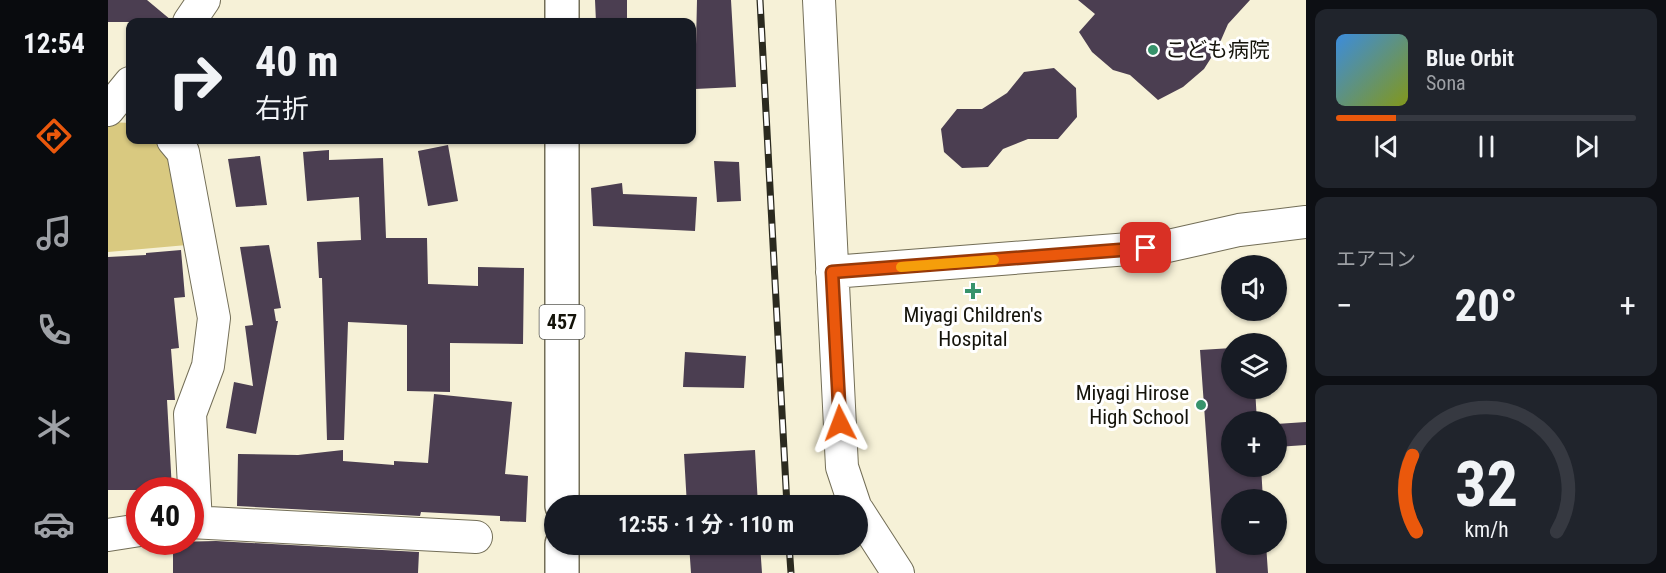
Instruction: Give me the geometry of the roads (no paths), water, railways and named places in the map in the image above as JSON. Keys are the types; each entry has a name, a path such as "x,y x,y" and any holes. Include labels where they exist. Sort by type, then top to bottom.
{"highway":[{"path":"562,0 562,18"},
{"name":"457","path":"562,144 562,495"},
{"path":"562,555 562,573"}],"street":[{"path":"192,18 204,0"},
{"path":"819,0 842,467 851,495"},
{"path":"108,110 126,89"},
{"path":"176,144 183,152 214,318 208,366 190,414 192,477"},
{"path":"832,272 1168,246 1239,230 1306,222"},
{"path":"204,523 476,537"},
{"path":"868,526 898,573"},
{"path":"108,534 126,532"}],"railway":[{"path":"760,0 786,495"},
{"path":"790,555 791,573"}],"place":[{"name":"こども病院","path":"1153,50"},
{"name":"Miyagi Children's Hospital","path":"973,291"},
{"name":"Miyagi Hirose High School","path":"1201,405"}]}
